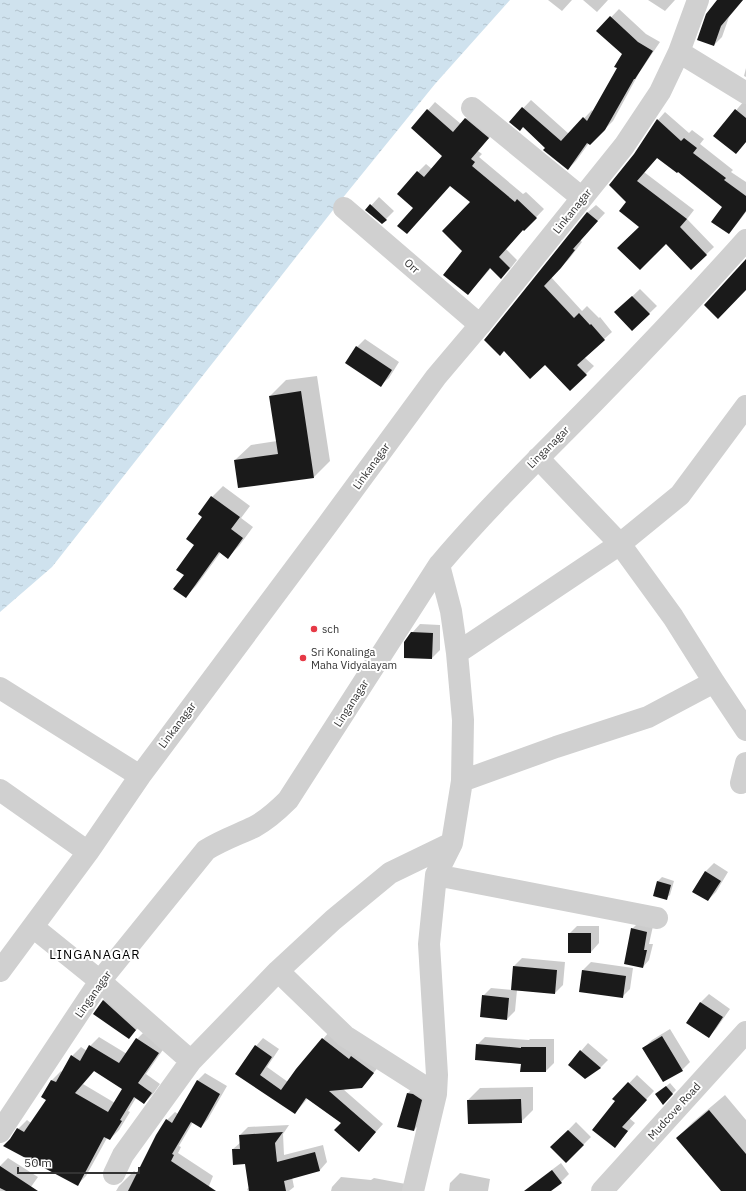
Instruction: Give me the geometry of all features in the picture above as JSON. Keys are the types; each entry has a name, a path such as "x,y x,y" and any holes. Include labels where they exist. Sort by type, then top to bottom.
{"street":[{"name":"Linkanagar","path":"0,971 88,852 140,776 436,377 480,325 624,146 660,92 679,52 698,0"},
{"path":"679,52 746,94"},
{"path":"472,108 582,198"},
{"name":"Orr","path":"344,208 480,325"},
{"name":"Linganagar","path":"0,1132 100,981 206,850 221,841 255,827 273,815 288,800 439,565 460,540 593,403 746,240"},
{"path":"457,653 620,544 680,495 746,406"},
{"path":"538,458 620,544 673,616 746,730"},
{"path":"413,1191 436,1094 437,1075 429,944 436,875 452,843 462,781 463,720 457,653 451,612 439,565"},
{"path":"462,781 556,747 648,717 714,682"},
{"path":"0,688 140,776"},
{"path":"0,790 88,852"},
{"path":"114,1174 123,1155 191,1060 278,971 333,920 390,873 452,843"},
{"path":"436,875 657,918"},
{"path":"33,927 100,981 191,1060"},
{"path":"278,971 346,1036 436,1094"},
{"name":"Mudcove Road","path":"602,1191 746,1032"}],"water":[{"path":"0,0 510,0 435,84 337,205 52,567 0,612"}],"building":[{"path":"717,0 743,0 721,26 714,46 697,40 706,14"},
{"path":"610,16 638,42 653,51 634,79 605,130 590,145 587,143 568,170 543,150 545,148 523,127 520,131 509,122 522,107 561,141 583,117 587,121 617,68 614,67 622,54 596,31"},
{"path":"427,109 453,132 465,118 489,138 471,159 475,162 472,166 515,202 517,199 537,218 524,231 523,230 499,257 510,268 501,279 490,268 468,295 443,275 462,251 442,231 470,202 450,186 407,234 397,226 413,208 397,194 417,171 424,177 442,156 411,128"},
{"path":"735,109 746,118 746,142 736,154 713,136"},
{"path":"657,119 681,141 684,138 697,148 693,153 726,178 724,180 746,196 746,211 729,234 711,222 722,207 678,172 677,173 657,158 637,181 687,219 680,227 707,255 691,270 666,244 640,270 617,248 639,227 619,211 626,202 609,185 634,154"},
{"path":"370,204 387,220 382,224 365,210"},
{"path":"587,212 598,221 573,249 575,250 561,268 544,286 574,318 579,313 605,340 577,365 587,375 570,391 545,365 530,379 504,351 500,356 484,340"},
{"path":"746,259 746,290 718,319 704,305"},
{"path":"632,296 650,314 632,331 614,312"},
{"path":"356,346 392,370 381,387 345,363"},
{"path":"301,391 314,478 238,488 234,460 278,454 269,396"},
{"path":"211,496 240,517 231,529 243,538 228,559 219,552 186,598 173,589 184,575 176,570 194,545 186,539 202,517 198,514"},
{"path":"411,632 433,633 432,659 404,658 404,642"},
{"path":"705,871 721,881 708,901 692,892"},
{"path":"657,881 671,885 667,900 653,896"},
{"path":"631,928 647,932 644,950 647,950 643,968 624,964"},
{"path":"568,933 591,933 591,953 568,953"},
{"path":"513,966 557,970 555,994 511,990"},
{"path":"582,970 626,976 623,998 579,992"},
{"path":"482,995 509,998 507,1020 480,1017"},
{"path":"103,1000 136,1030 129,1039 93,1014"},
{"path":"700,1002 723,1017 709,1038 686,1023"},
{"path":"662,1036 683,1071 663,1082 642,1048"},
{"path":"136,1038 159,1053 138,1083 152,1093 144,1104 134,1097 120,1120 122,1121 110,1140 104,1137 78,1186 3,1146 10,1139 17,1128 24,1132 46,1100 41,1097 51,1080 56,1082 71,1055 80,1061 89,1045 119,1063","holes":["94,1071 122,1089 108,1112 75,1093"]},
{"path":"322,1038 349,1059 351,1056 374,1073 362,1088 329,1091 376,1132 359,1152 334,1130 341,1123 306,1098 295,1114 235,1074 255,1045 272,1057 260,1075 281,1090 296,1069"},
{"path":"476,1044 521,1048 546,1047 546,1072 520,1072 521,1064 475,1060"},
{"path":"580,1050 601,1068 585,1079 568,1065"},
{"path":"197,1080 220,1094 201,1128 191,1122 172,1154 174,1155 171,1161 216,1191 128,1191 156,1135 166,1119 172,1123"},
{"path":"628,1082 647,1100 622,1127 628,1131 615,1148 592,1130 615,1101 612,1099"},
{"path":"666,1086 673,1094 663,1105 655,1094"},
{"path":"407,1093 413,1094 422,1100 414,1131 397,1127"},
{"path":"521,1099 522,1123 468,1124 467,1100"},
{"path":"709,1110 746,1154 746,1191 721,1191 676,1138"},
{"path":"568,1130 584,1145 566,1163 550,1147"},
{"path":"283,1132 275,1143 277,1162 315,1152 320,1171 284,1181 286,1191 249,1191 245,1164 233,1165 232,1149 240,1149 239,1135"},
{"path":"0,1166 38,1191 6,1191 0,1188"},
{"path":"552,1170 562,1183 551,1191 524,1191"}],"place":[{"name":"sch","path":"314,629"},
{"name":"Sri Konalinga Maha Vidyalayam","path":"303,658"}],"district":[{"name":"LINGANAGAR","path":"95,954"}]}
